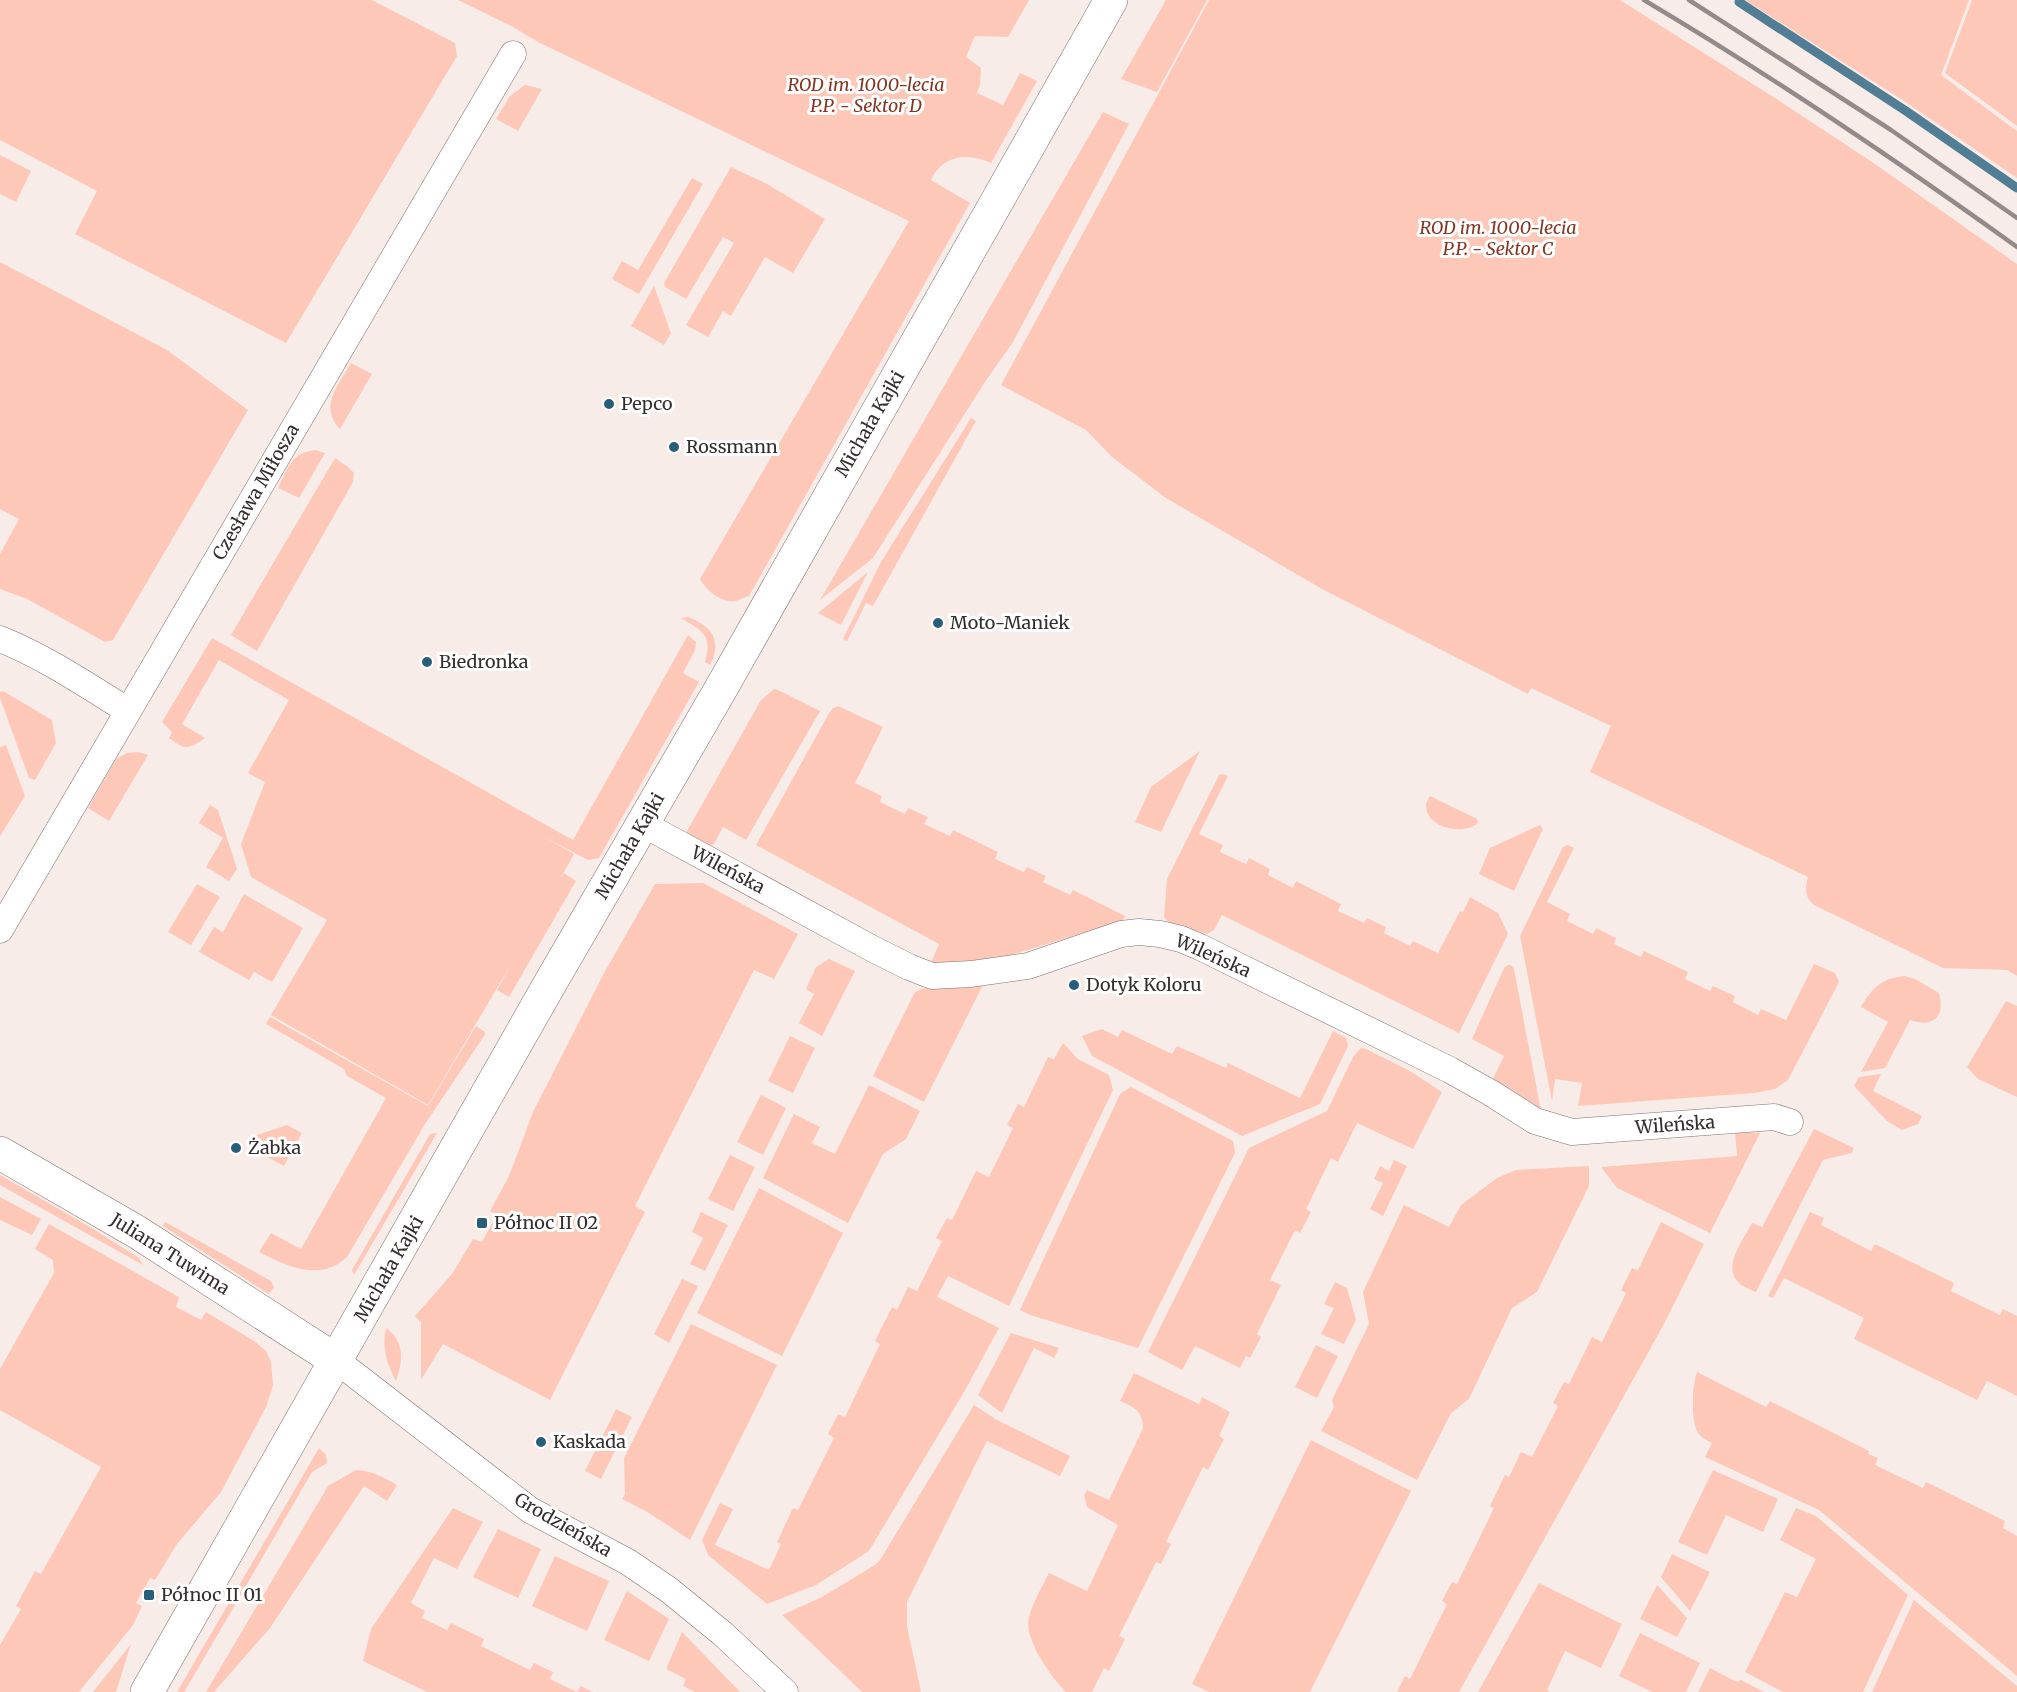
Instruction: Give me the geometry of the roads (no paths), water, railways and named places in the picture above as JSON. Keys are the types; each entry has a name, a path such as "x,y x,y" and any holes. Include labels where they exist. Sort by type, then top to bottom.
{"street":[{"name":"Michała Kajki","path":"147,1692 1111,0"},
{"name":"Czesława Miłosza","path":"0,930 513,54"},
{"path":"0,639 76,679 127,710"},
{"name":"Wileńska","path":"643,824 873,949 916,971 932,976 971,974 1028,966 1095,941 1121,934 1139,932 1160,934 1200,947 1430,1060 1491,1093 1535,1121 1549,1126 1572,1132 1774,1117 1790,1122"},
{"name":"Juliana Tuwima","path":"0,1153 137,1232 337,1361"},
{"name":"Grodzieńska","path":"337,1361 530,1510 628,1563 669,1590 723,1634 785,1692"}],"waterway":[{"path":"1739,2 1906,111 2017,188"}],"railway":[{"path":"1644,0 1833,119 2017,247"},
{"path":"1689,0 1891,130 2017,218"}],"place":[{"name":"Pepco","path":"609,404"},
{"name":"Rossmann","path":"674,447"},
{"name":"Moto-Maniek","path":"938,623"},
{"name":"Biedronka","path":"427,662"},
{"name":"Dotyk Koloru","path":"1074,985"},
{"name":"Żabka","path":"236,1148"},
{"name":"Północ II 02","path":"482,1223"},
{"name":"Kaskada","path":"541,1442"},
{"name":"Północ II 01","path":"149,1595"}],"park label":[{"name":"ROD im. 1000-lecia P.P. - Sektor D","path":"866,95"},
{"name":"ROD im. 1000-lecia P.P. - Sektor C","path":"1498,238"}]}
